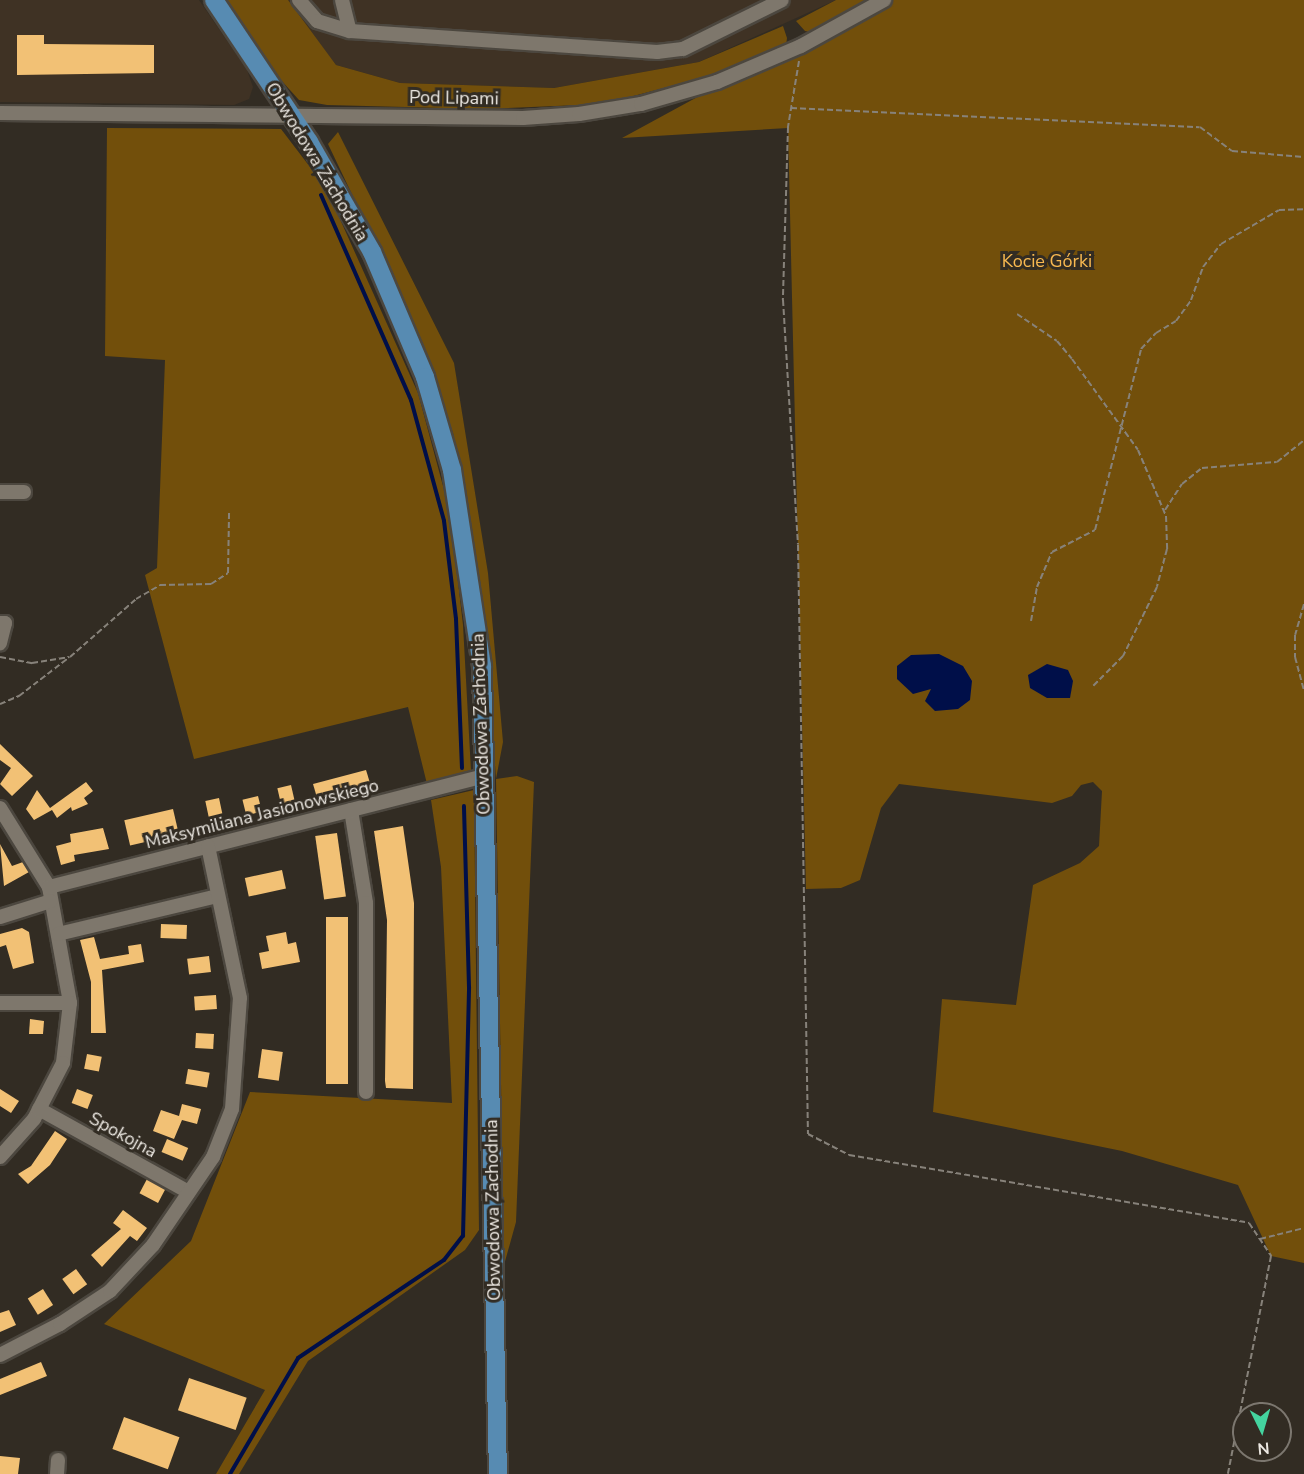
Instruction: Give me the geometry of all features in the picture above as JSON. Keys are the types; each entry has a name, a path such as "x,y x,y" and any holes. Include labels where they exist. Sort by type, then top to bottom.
{"main road":[{"name":"Obwodowa Zachodnia","path":"214,0 291,114 372,252 431,398 452,470 466,544 482,666 498,1474"}],"street":[{"path":"298,0 317,21 350,31 657,52 683,49 782,0"},
{"path":"342,0 350,31"},
{"name":"Pod Lipami","path":"0,113 524,118 579,114 641,104 717,82 801,46 884,0"},
{"path":"0,492 24,492"},
{"path":"0,643 3,623"},
{"name":"Maksymiliana Jasionowskiego","path":"49,887 484,776"},
{"path":"0,808 49,887 70,1003 63,1063 39,1109 0,1157"},
{"path":"351,810 366,903 366,1092"},
{"path":"0,1355 60,1324 110,1291 153,1245 189,1192 221,1138 232,1109 240,998 208,846"},
{"path":"58,934 218,896"},
{"path":"0,917 51,902"},
{"path":"0,1003 70,1003"},
{"name":"Spokojna","path":"39,1109 189,1192"}],"path":[{"path":"801,46 791,108 783,300 798,545 808,1134 849,1155 1249,1223 1271,1256 1228,1474"},
{"path":"791,108 1200,127 1232,151 1304,156"},
{"path":"1031,621 1037,587 1052,552 1095,530 1142,349 1156,333 1176,321 1191,300 1203,267 1221,244 1279,210 1304,209"},
{"path":"1017,314 1057,341 1145,463 1164,511 1167,549 1157,587 1123,656 1093,686"},
{"path":"1164,511 1182,484 1202,468 1215,471 1277,462 1304,440"},
{"path":"0,704 19,696 70,657 136,599 160,585 211,584 228,573 229,513"},
{"path":"1304,604 1295,646 1298,678 1304,690"},
{"path":"0,657 32,663 70,657"},
{"path":"1260,1239 1304,1228"}],"shaded area":[{"path":"0,0 199,0 247,70 253,87 249,99 234,105 0,102"},
{"path":"284,0 836,0 699,62 554,88 400,83 336,65"},
{"path":"939,654 963,666 972,681 970,700 958,709 935,711 925,701 931,689 913,694 897,679 897,666 911,655"},
{"path":"1047,664 1068,670 1073,681 1070,698 1047,698 1030,688 1028,675"}],"green space":[{"path":"224,0 288,0 336,65 400,83 554,88 699,62 783,26 787,38 786,46 721,73 603,104 483,109 327,105 299,100 270,68"},
{"name":"Kocie Górki","path":"836,0 1304,0 1304,1263 1271,1256 1238,1185 1122,1151 933,1112 942,999 1016,1005 1033,885 1080,863 1099,846 1102,791 1093,782 1081,785 1072,796 1052,803 899,784 881,808 860,880 841,888 806,889 788,128 622,138 815,33 805,31 796,21"},
{"path":"107,128 281,129 326,188 418,393 450,512 463,625 471,771 427,784 408,707 194,759 145,575 157,568 165,360 105,356"},
{"path":"338,132 454,363 488,573 503,742 496,779 517,776 534,782 516,1222 504,1265 496,780 485,615 453,433 411,318 328,144"},
{"path":"474,790 479,1230 465,1250 308,1361 239,1474 216,1474 265,1390 104,1324 191,1241 250,1092 452,1103 441,867 431,800"}],"building":[{"path":"17,35 44,35 44,44 154,45 154,73 17,75"},
{"path":"0,744 33,776 12,796 0,784 11,768 0,760"},
{"path":"366,770 370,783 318,801 313,784"},
{"path":"86,782 93,791 84,798 88,804 72,811 71,807 57,818 52,810 34,820 26,809 37,790 50,808"},
{"path":"291,785 296,806 282,810 277,788"},
{"path":"258,796 262,812 246,815 242,800"},
{"path":"219,798 224,821 210,824 205,801"},
{"path":"173,809 179,834 130,846 124,820"},
{"path":"403,826 414,903 413,1089 386,1088 387,920 374,831"},
{"path":"103,828 109,849 74,855 75,861 61,865 56,846 71,842 70,834"},
{"path":"337,833 346,896 324,899 315,836"},
{"path":"0,844 12,866 23,862 29,872 4,886"},
{"path":"282,870 286,889 249,896 245,878"},
{"path":"326,917 348,917 348,1084 326,1084"},
{"path":"161,924 187,925 186,939 161,938"},
{"path":"22,928 29,932 34,963 13,969 6,945 0,947 0,934"},
{"path":"286,932 288,944 296,942 300,962 262,969 259,953 269,951 266,936"},
{"path":"94,937 100,959 129,954 128,946 141,944 144,962 102,970 106,1033 91,1033 91,982 80,940"},
{"path":"209,956 211,972 189,975 187,959"},
{"path":"216,995 217,1009 195,1011 194,997"},
{"path":"30,1019 44,1021 43,1034 29,1034"},
{"path":"196,1033 214,1034 213,1049 195,1048"},
{"path":"262,1049 283,1052 279,1081 258,1078"},
{"path":"87,1054 102,1057 99,1072 84,1069"},
{"path":"188,1069 210,1073 207,1088 185,1084"},
{"path":"0,1089 19,1101 11,1113 0,1106"},
{"path":"77,1089 93,1095 87,1109 72,1103"},
{"path":"182,1104 201,1109 197,1124 182,1120 174,1139 153,1131 161,1110 179,1116"},
{"path":"55,1131 67,1139 50,1165 28,1184 18,1174 31,1166"},
{"path":"167,1139 188,1148 183,1161 162,1152"},
{"path":"147,1179 166,1189 158,1203 139,1193"},
{"path":"123,1210 147,1228 137,1241 130,1236 102,1267 91,1255 121,1229 113,1223"},
{"path":"76,1269 87,1284 73,1294 62,1279"},
{"path":"43,1289 53,1305 38,1315 28,1299"},
{"path":"9,1310 16,1325 0,1332 0,1313"},
{"path":"41,1362 47,1376 0,1395 0,1379"},
{"path":"189,1378 247,1398 236,1430 178,1410"},
{"path":"124,1417 179,1437 168,1469 112,1449"},
{"path":"0,1456 20,1458 18,1474 0,1474"}],"waterway":[{"path":"321,195 411,400 444,521 456,619 462,768"},
{"path":"230,1474 298,1358 444,1260 463,1236 469,987 464,806"}]}
